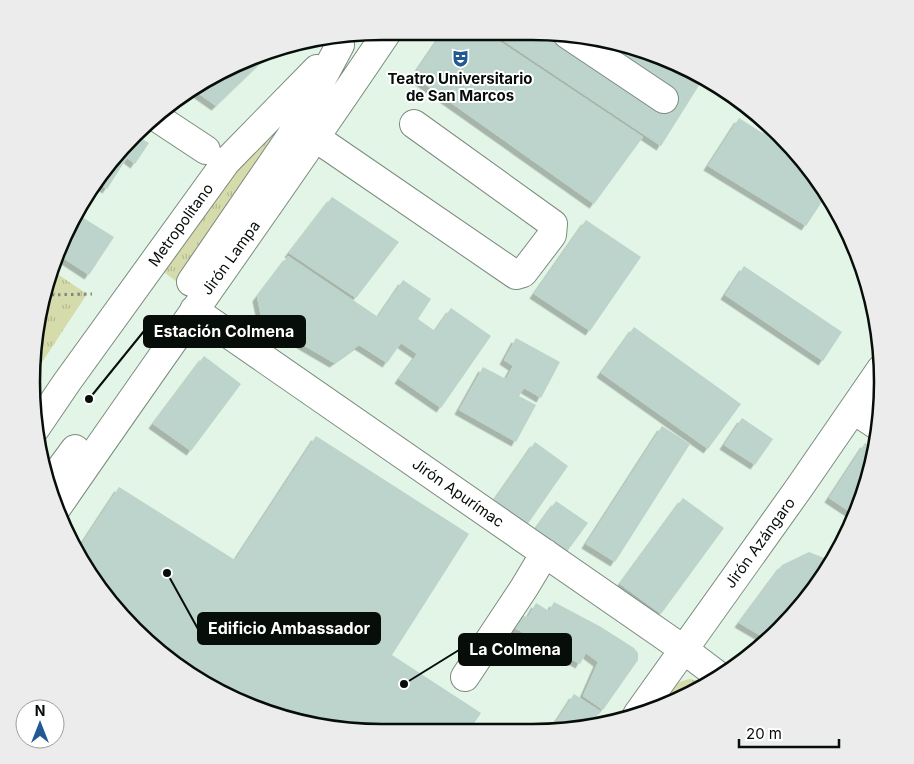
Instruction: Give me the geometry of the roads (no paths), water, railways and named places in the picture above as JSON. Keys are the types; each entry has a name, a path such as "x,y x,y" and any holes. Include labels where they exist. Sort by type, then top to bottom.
{"street":[{"name":"Jirón Lampa","path":"61,501 316,138 382,40"},
{"name":"Metropolitano","path":"42,418 226,162 340,43"},
{"path":"54,477 105,408 293,133 342,43"},
{"path":"582,44 664,99"},
{"path":"162,121 206,150"},
{"path":"316,138 516,275 523,273 552,235 553,224 414,124"},
{"name":"Jirón Apurímac","path":"194,310 713,672"},
{"name":"Jirón Azángaro","path":"644,705 874,381"},
{"path":"854,410 871,422"},
{"path":"465,676 545,553"}],"place":[{"name":"Teatro Universitario de San Marcos","path":"460,58"},
{"name":"Estación Colmena","path":"89,399"},
{"name":"Edificio Ambassador","path":"167,573"},
{"name":"La Colmena","path":"404,684"}]}
